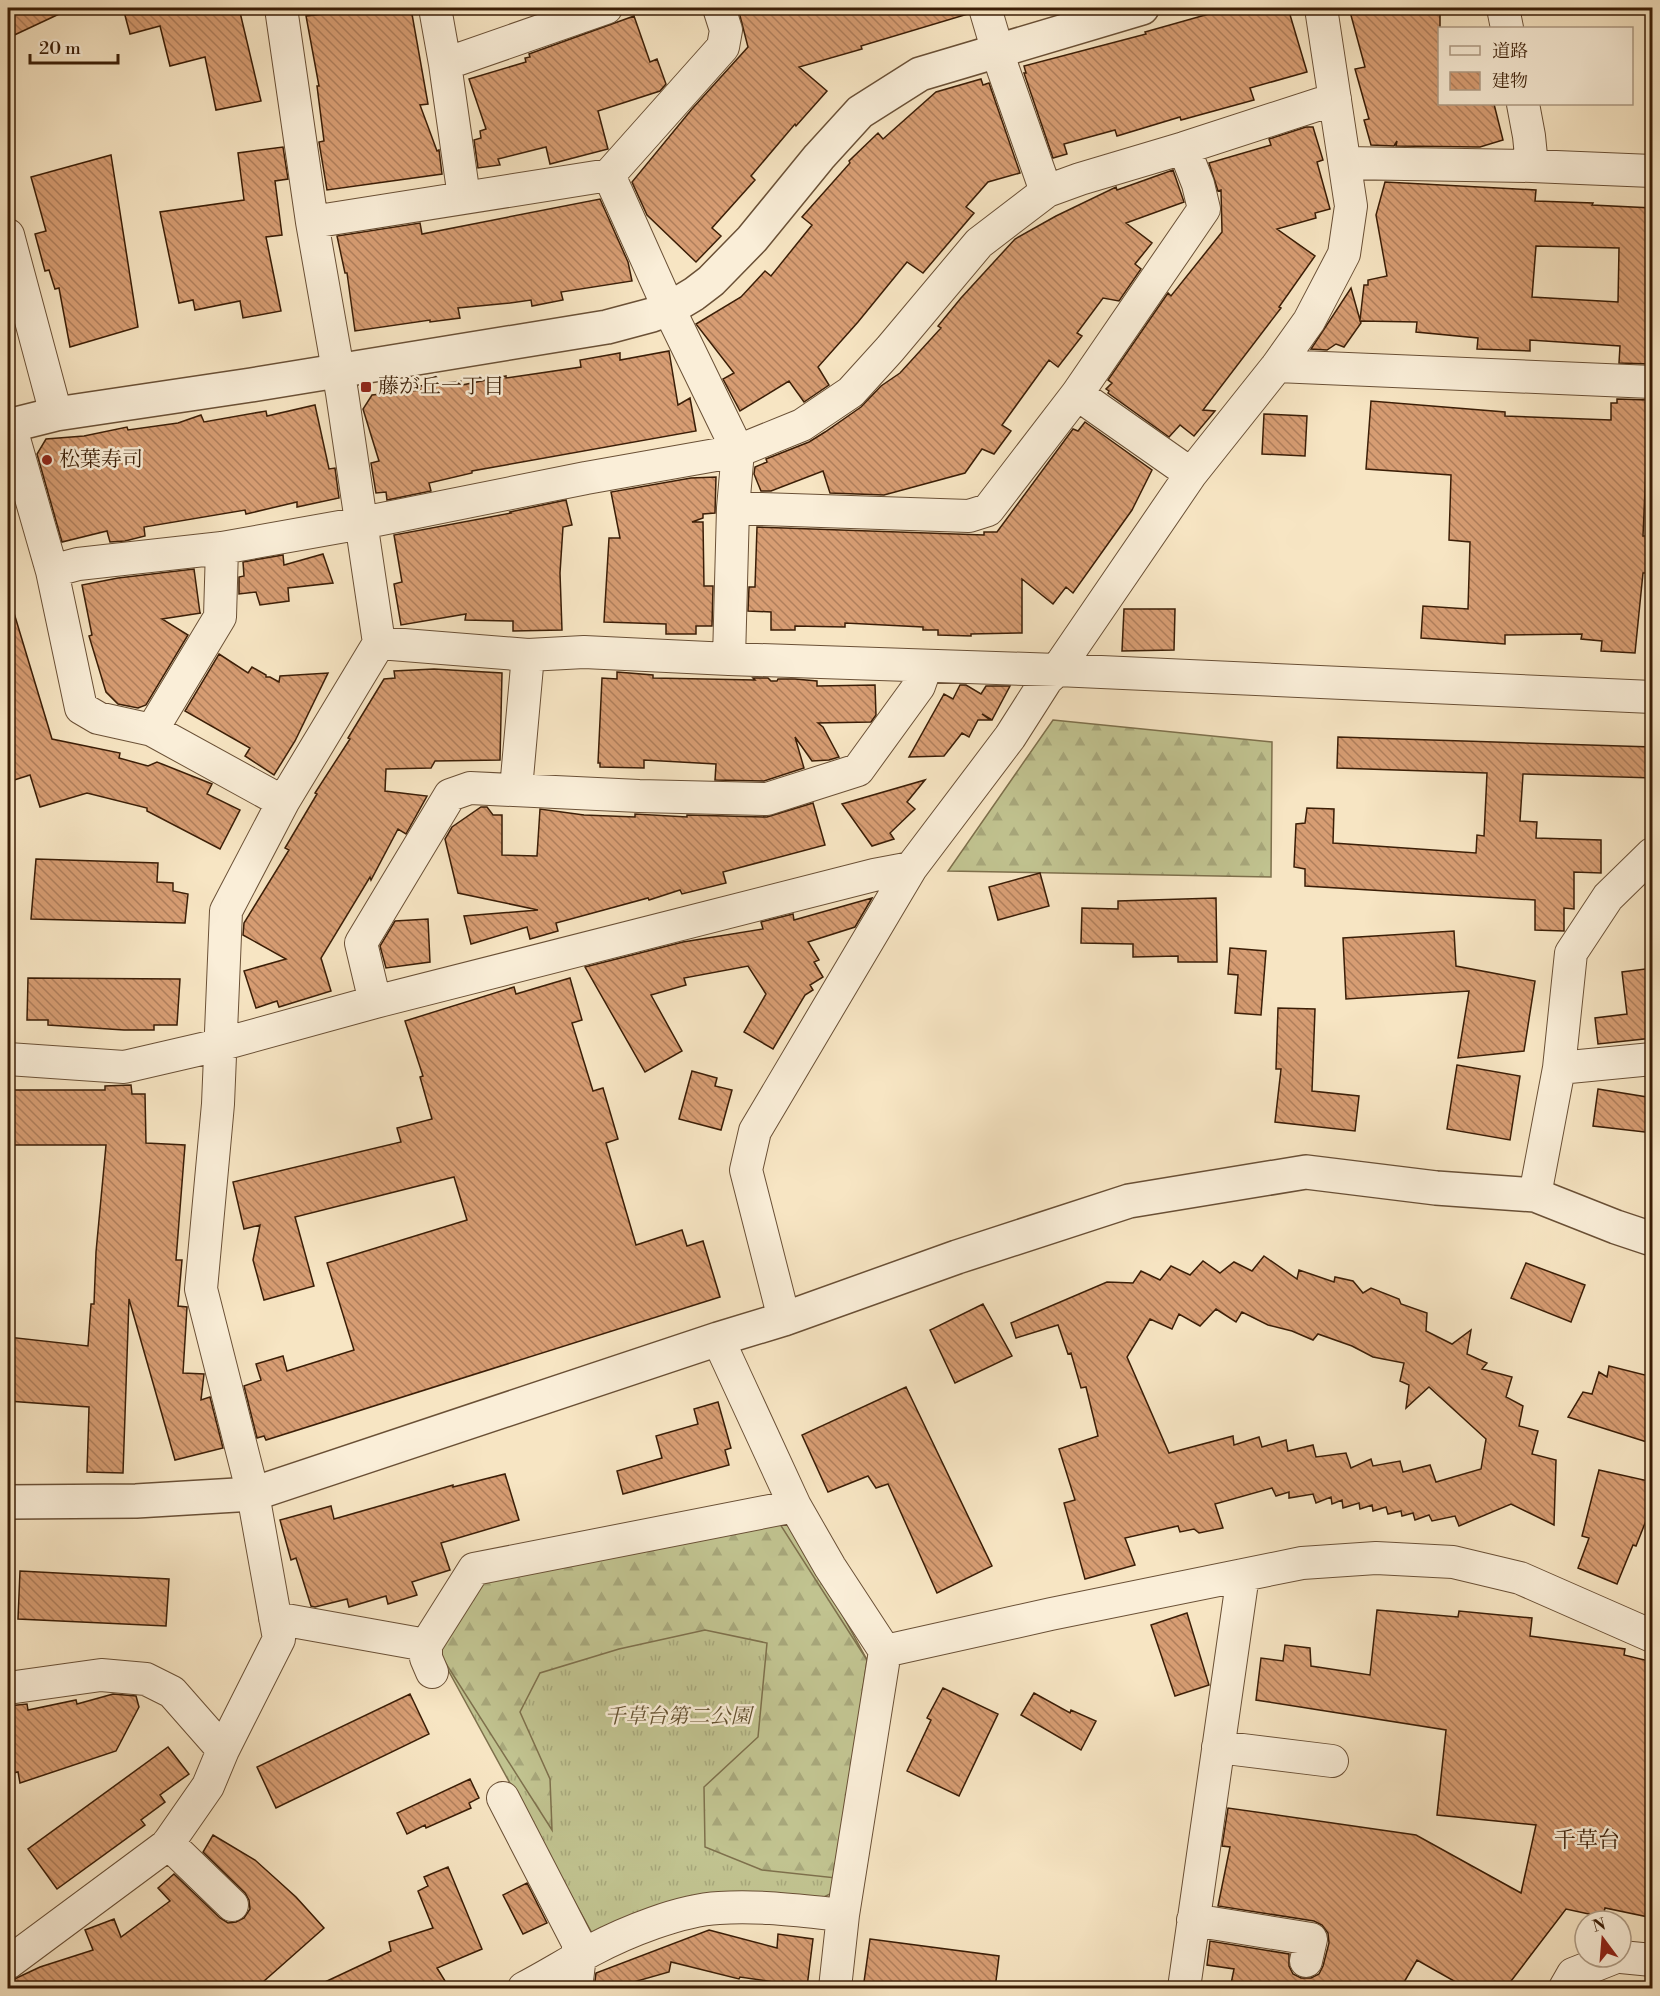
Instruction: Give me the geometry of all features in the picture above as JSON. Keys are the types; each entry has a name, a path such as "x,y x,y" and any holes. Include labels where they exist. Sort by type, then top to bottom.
{"street":[{"path":"8,1963 168,1844 208,1786 223,1750 279,1639 253,1494 201,1289 218,1104 226,910 283,802 379,643 338,371 312,222 281,8"},
{"path":"435,8 464,197"},
{"path":"445,64 606,8"},
{"path":"312,222 609,175 723,47 726,30 719,8"},
{"path":"985,8 1047,191"},
{"path":"283,802 152,730 98,718 81,708 51,571 9,425 56,414 607,327 669,309 711,281 752,239 819,157 860,112 920,74 1142,8"},
{"path":"784,1319 746,1170 755,1131 911,868 1010,737 1047,679 1057,670 1191,474 1277,366 1309,321 1344,254 1351,206 1321,8"},
{"path":"1503,8 1507,27"},
{"path":"51,571 78,564 222,548 738,451 802,424 851,392 979,243 1047,191 1335,99"},
{"path":"1523,105 1532,166"},
{"path":"733,508 969,516 988,510 1077,394 1204,209 1198,184 1184,148"},
{"path":"1345,163 1532,166 1653,171"},
{"path":"609,175 669,309 738,451 733,508 729,659"},
{"path":"8,235 56,414"},
{"path":"1277,366 1653,382"},
{"path":"1077,394 1191,474"},
{"path":"152,730 220,616 222,548"},
{"path":"379,643 528,655 584,652 1057,670 1653,698"},
{"path":"516,789 528,655"},
{"path":"375,1002 362,944 450,795 470,788 767,799 858,770 919,686 926,666"},
{"path":"1535,1195 1559,1068 1571,953 1608,897 1653,854"},
{"path":"8,1059 124,1068 874,875 911,868"},
{"path":"1559,1068 1653,1059"},
{"path":"8,1502 136,1501 253,1494 784,1319 957,1257 1129,1201 1306,1173 1436,1188 1535,1195 1653,1239"},
{"path":"718,1339 795,1506 830,1567 885,1651 843,1915 835,1989"},
{"path":"275,1618 429,1659 474,1569 795,1506"},
{"path":"885,1651 1302,1563 1376,1558 1453,1562 1521,1578 1653,1636"},
{"path":"1184,1989 1243,1575"},
{"path":"8,1688 100,1675 146,1679 172,1692 223,1750"},
{"path":"1218,1747 1332,1761"},
{"path":"503,1798 577,1941 580,1956 576,1989"},
{"path":"168,1844 232,1905"},
{"path":"524,1989 580,1956 654,1924 686,1914 716,1908 756,1907 843,1915"},
{"path":"1194,1920 1311,1939 1306,1962"},
{"path":"1633,1958 1653,1960"},
{"path":"1565,1989 1573,1974 1586,1969"}],"green space":[{"path":"1053,720 1272,742 1271,877 948,871"},
{"name":"千草台第二公園","path":"784,1508 867,1660 834,1892 818,1900 593,1935 436,1648"},
{"path":"778,1521 867,1660 836,1878 762,1870 705,1847 704,1787 758,1737 767,1643 705,1630 619,1649 540,1673 520,1712 550,1779 552,1830 436,1648 477,1582"}],"building":[{"path":"8,8 72,8 8,38"},
{"path":"123,8 239,8 261,101 216,110 205,57 170,66 160,26 130,34"},
{"path":"380,8 404,8 405,14 412,14 428,104 420,105 437,151 439,150 442,174 327,190 319,142 324,141 317,86 319,86 306,16"},
{"path":"738,8 968,8 968,14 799,67 827,91 796,126 795,124 751,176 755,180 712,228 721,236 696,262 647,215 632,182 692,109 748,47"},
{"path":"1230,8 1288,8 1307,72 1250,88 1254,100 1181,120 1180,117 1117,136 1115,130 1064,144 1067,154 1053,158 1024,73 1026,73 1024,66 1146,34 1145,32"},
{"path":"1349,8 1440,8 1438,105 1494,105 1503,140 1480,147 1396,146 1397,141 1394,146 1371,145 1364,120 1369,119 1355,69 1365,67"},
{"path":"634,16 650,62 657,59 666,84 660,91 598,111 608,149 550,164 546,147 498,159 500,165 478,168 474,140 481,138 480,131 486,129 469,79 526,62 525,58 530,57 529,54"},
{"path":"981,79 983,85 989,83 1020,173 988,182 966,207 974,213 923,273 907,262 818,367 829,385 804,402 789,381 740,411 723,379 734,373 696,324 741,297 765,271 771,276 812,225 802,217 850,163 849,161 878,133 883,139 936,92"},
{"path":"1306,127 1313,127 1323,160 1317,162 1330,209 1315,213 1316,218 1277,229 1315,256 1279,307 1281,308 1203,410 1215,411 1194,436 1180,425 1169,437 1108,393 1106,389 1112,383 1108,380 1168,293 1171,296 1222,232 1221,190 1218,191 1209,163 1271,145 1269,139"},
{"path":"283,147 288,179 275,181 282,235 266,237 281,311 243,318 240,301 195,310 193,300 179,303 160,212 244,200 238,153"},
{"path":"111,155 138,327 70,347 59,288 55,289 49,270 45,271 35,234 46,231 31,177"},
{"path":"1173,170 1184,202 1126,223 1152,243 1135,264 1141,269 1119,301 1103,298 1077,333 1082,336 1058,367 1049,360 1002,425 1011,431 994,454 982,449 965,473 884,495 830,493 823,471 771,491 761,491 754,474 755,467 767,462 766,459 809,442 825,432 861,407 881,386 900,373 941,328 938,326 961,298 1015,239 1116,187 1117,190"},
{"path":"1385,182 1536,190 1535,201 1653,208 1653,361 1650,361 1650,364 1619,363 1620,346 1530,340 1530,351 1477,349 1478,338 1416,332 1417,322 1360,321 1361,323 1344,347 1336,344 1327,350 1311,349 1351,288 1360,320 1364,285 1368,285 1368,280 1387,276 1376,215","holes":["1536,246 1619,248 1618,302 1532,297"]},
{"path":"600,199 628,262 632,281 561,292 563,300 532,306 531,300 458,308 460,318 355,331 347,273 345,273 337,236 420,223 422,234"},
{"path":"669,351 678,405 690,398 696,431 472,471 472,473 429,483 431,491 387,500 386,492 376,493 371,463 379,461 363,409 372,395 420,390 420,386 461,381 462,385 506,376 506,378 581,367 580,360 620,353 620,360"},
{"path":"1617,399 1649,400 1643,536 1648,536 1647,573 1643,573 1635,653 1601,651 1602,641 1581,639 1582,634 1505,635 1505,644 1421,638 1423,606 1468,609 1470,542 1449,540 1451,475 1366,469 1371,401 1505,412 1505,416 1611,420 1611,403 1617,403"},
{"path":"315,405 329,469 335,468 339,498 297,507 297,502 246,514 245,510 144,527 145,536 125,541 110,542 107,531 62,542 37,454 46,439 84,436 127,427 128,430 178,423 201,415 204,422 266,411 267,416"},
{"path":"1264,414 1307,416 1305,456 1262,454"},
{"path":"1085,422 1152,470 1132,510 1073,593 1066,587 1053,604 1022,579 1022,633 938,635 938,630 923,630 923,627 845,623 845,627 795,626 795,630 771,630 771,612 748,611 749,587 755,587 757,527 984,535 984,532 997,532 1073,429 1078,431"},
{"path":"716,477 715,513 703,514 703,518 692,522 703,522 704,586 713,586 712,626 696,626 696,634 666,634 666,624 604,622 609,538 620,538 611,492 691,478"},
{"path":"566,500 572,525 563,527 560,573 562,630 513,631 513,621 465,620 466,614 401,625 394,584 402,582 394,535"},
{"path":"323,554 333,583 288,588 289,601 260,605 256,592 239,594 239,577 244,576 243,562 283,555 284,565"},
{"path":"194,569 201,613 162,619 188,635 146,705 138,708 118,704 106,692 89,636 92,635 82,585 118,578"},
{"path":"1124,609 1175,609 1174,650 1122,651"},
{"path":"14,613 52,739 120,753 119,758 148,766 157,762 212,784 207,794 240,810 220,849 147,811 147,808 87,793 40,807 30,775 8,782 8,614"},
{"path":"219,654 248,673 252,667 266,677 279,682 280,676 328,673 295,741 274,775 245,756 250,748 185,711"},
{"path":"434,669 502,673 500,760 435,761 431,768 386,769 385,791 427,796 406,834 398,829 371,880 370,877 321,958 331,991 279,1007 277,1001 256,1008 244,971 286,959 243,935 244,923 289,850 285,848 317,794 315,793 350,739 348,738 384,679 395,678 394,671"},
{"path":"617,672 653,675 653,678 755,680 753,678 768,678 771,681 795,679 817,681 817,686 875,685 876,715 871,722 818,723 823,727 839,757 812,761 795,737 804,768 764,781 715,780 716,764 644,760 644,768 600,767 598,763 602,678 617,679"},
{"path":"960,685 966,685 981,694 986,686 1010,686 992,720 982,714 990,720 978,720 969,737 962,733 944,756 909,757 944,694 953,699"},
{"path":"1338,737 1653,747 1653,778 1523,774 1520,821 1537,822 1536,838 1601,840 1601,873 1574,872 1574,909 1564,908 1564,931 1535,930 1535,900 1305,886 1305,869 1294,867 1296,824 1305,823 1307,808 1334,809 1333,843 1476,853 1477,835 1484,836 1487,773 1337,768"},
{"path":"925,780 907,802 915,809 890,833 894,839 872,846 842,804"},
{"path":"813,803 825,845 723,872 726,883 682,894 680,890 556,923 558,931 530,939 527,927 471,944 464,916 538,910 458,893 445,839 452,827 481,807 487,807 493,815 502,815 502,855 537,856 540,809 584,815 635,817 635,814 687,817 687,815 767,817"},
{"path":"36,859 158,863 157,882 173,883 173,891 188,894 185,923 31,919"},
{"path":"1040,873 1049,906 998,920 989,887"},
{"path":"872,898 855,927 808,942 819,960 814,962 823,977 810,985 813,990 805,995 773,1049 744,1032 766,994 748,966 684,978 686,985 651,995 682,1051 645,1072 585,967 683,942 763,929 761,922 793,914 794,920"},
{"path":"1216,898 1217,962 1178,962 1178,956 1133,957 1133,944 1081,943 1082,908 1118,909 1118,901"},
{"path":"428,919 430,962 386,968 380,946 395,921"},
{"path":"1454,931 1456,966 1535,981 1524,1051 1458,1058 1469,991 1346,999 1343,938"},
{"path":"1230,948 1266,951 1261,1015 1235,1013 1238,975 1228,974"},
{"path":"1653,968 1653,1038 1598,1044 1595,1018 1627,1014 1622,972"},
{"path":"28,978 180,979 177,1025 154,1025 154,1030 124,1030 48,1025 48,1020 27,1020"},
{"path":"570,978 582,1020 572,1023 593,1091 603,1088 618,1139 606,1143 636,1245 682,1230 687,1246 703,1241 720,1297 266,1440 264,1436 257,1438 244,1386 261,1380 256,1364 283,1356 287,1371 354,1350 327,1263 467,1220 454,1177 295,1217 314,1286 264,1300 253,1260 260,1225 244,1229 233,1182 401,1142 397,1128 432,1119 420,1077 423,1076 405,1021 514,987 516,994"},
{"path":"1278,1008 1315,1009 1312,1091 1359,1096 1355,1131 1275,1122 1281,1069 1276,1069"},
{"path":"1457,1065 1520,1076 1510,1140 1447,1129"},
{"path":"692,1071 717,1078 715,1086 732,1090 721,1130 679,1119"},
{"path":"131,1085 132,1094 145,1094 146,1143 185,1145 176,1260 182,1260 178,1306 187,1307 183,1373 204,1374 201,1400 210,1397 223,1448 175,1460 129,1299 123,1473 87,1472 89,1407 8,1401 8,1337 88,1346 91,1304 94,1304 96,1252 106,1145 8,1145 8,1090 105,1090 105,1086"},
{"path":"1598,1089 1653,1098 1653,1133 1593,1126"},
{"path":"1264,1256 1297,1279 1299,1270 1334,1282 1335,1277 1353,1281 1363,1293 1371,1288 1399,1299 1401,1304 1427,1313 1426,1331 1452,1344 1471,1330 1467,1354 1487,1363 1482,1369 1512,1377 1506,1397 1523,1406 1519,1426 1538,1431 1532,1454 1556,1460 1554,1525 1511,1504 1459,1526 1455,1516 1432,1521 1429,1515 1415,1520 1413,1513 1402,1516 1401,1511 1388,1514 1386,1507 1373,1511 1372,1505 1360,1509 1359,1503 1343,1508 1342,1500 1332,1504 1331,1497 1316,1503 1313,1494 1289,1498 1289,1492 1276,1496 1272,1488 1215,1504 1223,1528 1199,1533 1194,1529 1180,1532 1178,1526 1125,1538 1135,1565 1085,1579 1064,1503 1075,1500 1059,1449 1098,1436 1086,1387 1081,1388 1071,1353 1068,1354 1058,1325 1016,1338 1011,1323 1107,1282 1133,1283 1141,1271 1160,1280 1171,1266 1190,1275 1203,1261 1220,1273 1234,1262 1252,1271","holes":["1216,1309 1236,1322 1242,1312 1268,1325 1292,1331 1313,1340 1318,1334 1352,1346 1373,1357 1404,1363 1400,1381 1409,1385 1406,1408 1429,1387 1486,1439 1481,1469 1436,1482 1430,1465 1403,1472 1400,1461 1373,1466 1371,1459 1351,1468 1346,1453 1316,1457 1313,1445 1288,1451 1286,1440 1262,1447 1259,1437 1234,1445 1233,1436 1169,1453 1127,1357 1150,1319 1172,1329 1179,1314 1200,1326"]},
{"path":"1526,1263 1585,1285 1571,1322 1511,1298"},
{"path":"983,1304 1012,1356 955,1383 930,1330"},
{"path":"1609,1366 1653,1377 1653,1444 1568,1417 1583,1392 1592,1394 1599,1372 1607,1377"},
{"path":"906,1387 992,1566 937,1593 888,1484 876,1488 868,1476 828,1492 802,1435"},
{"path":"718,1402 731,1448 725,1450 729,1465 623,1494 617,1471 662,1458 656,1436 698,1424 694,1409"},
{"path":"1599,1470 1653,1482 1653,1503 1636,1546 1633,1545 1617,1584 1578,1568 1589,1538 1582,1536"},
{"path":"505,1474 519,1520 441,1543 450,1570 412,1582 417,1595 388,1604 386,1596 349,1607 347,1599 311,1606 296,1558 291,1560 280,1520 331,1506 334,1519 453,1485 453,1487"},
{"path":"20,1571 169,1579 166,1626 18,1619"},
{"path":"1377,1610 1458,1617 1459,1611 1532,1618 1530,1636 1625,1649 1624,1655 1653,1662 1653,1918 1633,1914 1633,1909 1566,1909 1505,1989 1468,1989 1417,1960 1400,1989 1230,1989 1234,1969 1207,1965 1210,1941 1289,1954 1289,1966 1293,1974 1301,1978 1311,1978 1319,1974 1329,1943 1328,1933 1322,1925 1314,1921 1218,1906 1230,1847 1222,1846 1228,1808 1416,1835 1521,1893 1536,1825 1437,1815 1446,1730 1256,1700 1261,1658 1283,1661 1285,1645 1310,1648 1311,1666 1370,1675"},
{"path":"1187,1613 1209,1685 1175,1696 1151,1625"},
{"path":"943,1688 998,1714 959,1796 907,1771 931,1720 927,1718"},
{"path":"1034,1693 1070,1713 1071,1710 1096,1721 1081,1750 1021,1715"},
{"path":"113,1694 136,1696 139,1707 116,1751 20,1783 18,1772 8,1774 8,1706 27,1704 28,1710 76,1700 77,1704"},
{"path":"410,1694 429,1734 276,1808 257,1767"},
{"path":"168,1747 189,1774 160,1795 165,1802 141,1820 145,1825 57,1889 28,1849"},
{"path":"470,1779 479,1798 469,1803 471,1808 407,1834 397,1813"},
{"path":"213,1835 255,1860 296,1897 324,1928 255,1989 8,1989 8,1982 40,1967 93,1950 85,1930 114,1919 121,1937 170,1901 158,1888 174,1874 220,1918 228,1923 244,1918 250,1909 245,1893 203,1852"},
{"path":"448,1867 482,1949 437,1968 450,1989 310,1989 391,1951 389,1942 433,1928 418,1891 428,1886 424,1877"},
{"path":"527,1883 547,1923 523,1934 503,1895"},
{"path":"709,1930 777,1948 778,1934 813,1939 807,1987 740,1977 739,1979 671,1962 669,1972 630,1983 629,1989 594,1989 596,1973"},
{"path":"870,1939 999,1956 995,1989 863,1989"}],"place":[{"name":"藤が丘一丁目","path":"366,387"},
{"name":"松葉寿司","path":"47,460"}],"district":[{"name":"千草台","path":"1587,1840"}]}
